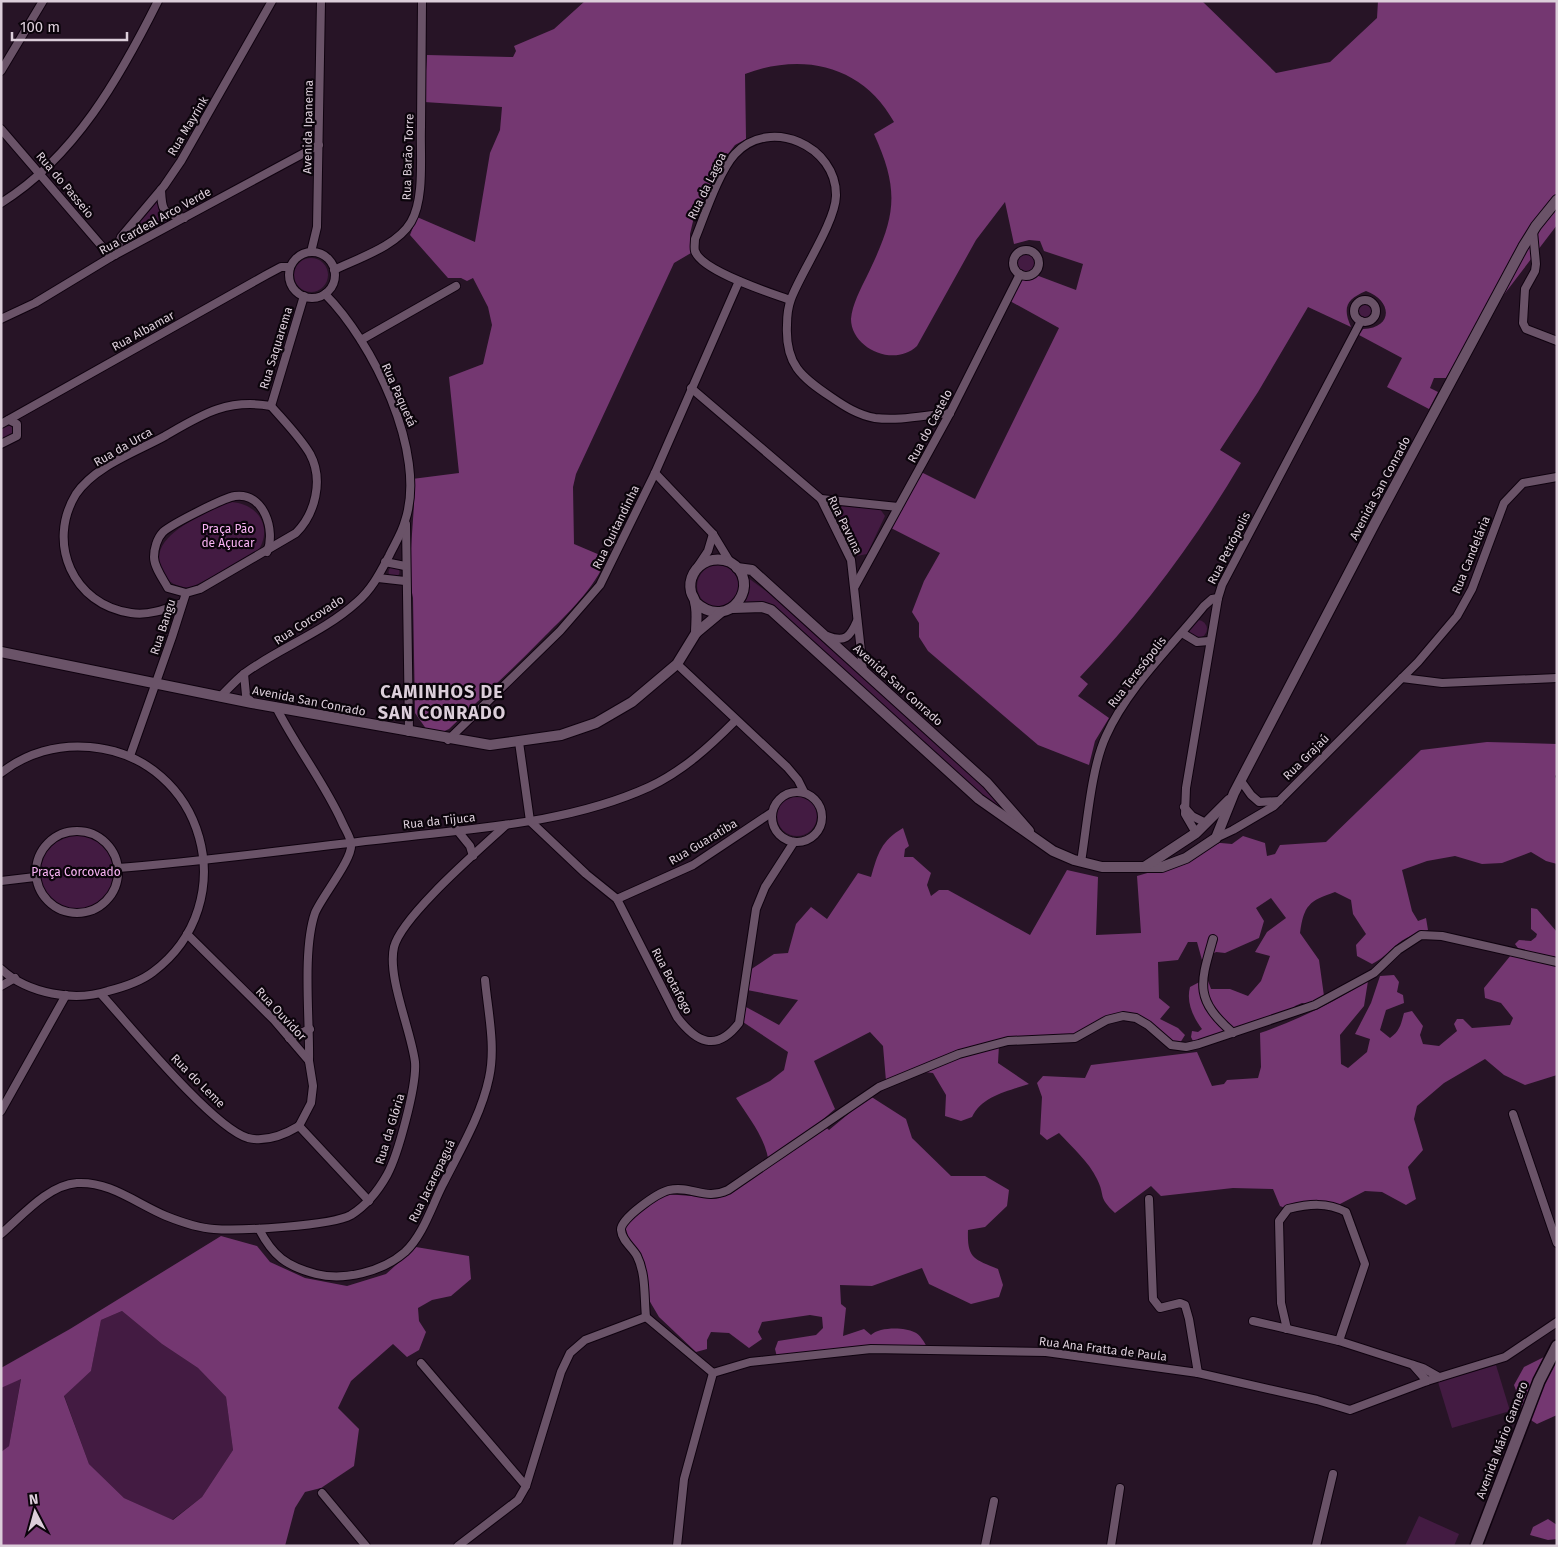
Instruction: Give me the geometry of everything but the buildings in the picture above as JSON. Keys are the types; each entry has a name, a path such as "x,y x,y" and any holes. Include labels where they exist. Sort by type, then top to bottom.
{"main road":[{"name":"Avenida Mário Garnero","path":"1476,1546 1539,1381 1557,1346"}],"street":[{"path":"1,71 43,1"},
{"path":"1,203 42,173 83,128 101,101 158,1"},
{"name":"Rua Mayrink","path":"113,256 121,237 161,190 181,161 272,1"},
{"name":"Avenida Ipanema","path":"311,252 316,227 320,145 321,1"},
{"name":"Rua Barão Torre","path":"334,270 388,243 403,232 411,222 416,209 420,165 422,1"},
{"name":"Rua do Passeio","path":"1,129 42,173 113,256"},
{"name":"Rua da Lagoa","path":"790,300 738,281 703,262 695,252 695,239 733,155 749,142 766,136 787,137 814,150 831,173 836,196 831,214 790,300 786,337 788,353 797,370 813,385 848,409 872,417 901,419 950,413"},
{"name":"Rua Cardeal Arco Verde","path":"1,319 50,294 113,256 320,145"},
{"path":"161,190 162,208 165,212 184,218"},
{"name":"Avenida San Conrado","path":"733,608 762,607 771,610 979,799 1008,821 1033,835 1053,851 1081,862 1102,867 1146,866 1156,868 1169,865 1204,847 1216,838 1234,794 1375,523 1533,231 1557,200"},
{"path":"1533,231 1536,264 1535,271 1524,289 1523,323 1526,329 1557,341"},
{"path":"311,252 324,255 329,259 334,270 333,284 325,294 314,298 304,296 292,287 289,274 290,266 299,256 311,252"},
{"name":"Rua Albamar","path":"1,424 266,275 281,267 290,266"},
{"name":"Rua do Castelo","path":"855,586 950,413 1020,274"},
{"name":"Rua Quitandinha","path":"448,740 560,631 600,585 655,473 738,281"},
{"path":"361,340 456,286"},
{"name":"Rua Paquetá","path":"325,294 343,312 361,340 386,388 404,432 410,488 406,521 405,581 409,732"},
{"name":"Rua Saquarema","path":"271,406 304,296"},
{"name":"Rua Petrópolis","path":"1184,807 1209,641 1222,585 1361,321"},
{"name":"Rua Pavuna","path":"691,388 821,499 851,560 863,670"},
{"name":"Rua da Urca","path":"182,603 156,613 130,613 97,601 76,579 66,561 62,540 69,508 77,494 88,481 105,469 211,410 238,403 271,406"},
{"name":"Rua Bangu","path":"130,756 186,593 200,589 267,552 296,533 305,524 312,510 317,487 310,455 271,406"},
{"path":"1,444 17,436 17,424 9,420"},
{"path":"655,473 713,534 744,584 739,601 733,608 720,613 702,608 695,602"},
{"name":"Rua Candelária","path":"1418,662 1457,616 1482,564 1504,502 1523,484 1557,477"},
{"path":"186,593 168,588 154,559 155,544 162,533 203,510 235,496 245,497 256,503 270,523 271,535 267,552"},
{"path":"821,499 898,507"},
{"name":"Rua Paquetá","path":"378,578 406,521"},
{"path":"696,633 695,602 690,585 697,568 708,551 713,534"},
{"path":"697,568 712,560 733,565"},
{"path":"386,562 406,566"},
{"name":"Avenida San Conrado","path":"733,565 752,570 825,635 987,783 1033,835"},
{"path":"378,578 405,581"},
{"name":"Rua Corcovado","path":"220,697 244,674 343,614 371,588 378,578"},
{"name":"Rua Teresópolis","path":"1081,862 1092,789 1106,736 1128,697 1204,606 1212,599 1218,598"},
{"name":"Avenida San Conrado","path":"1,652 220,697 448,740 490,745 561,735 596,723 632,702 677,664 696,633 720,613"},
{"path":"825,635 838,640 846,639 851,634 858,619"},
{"path":"1182,633 1198,642 1209,641"},
{"name":"Rua Grajaú","path":"1216,838 1258,816 1279,801 1418,662"},
{"path":"677,664 787,767 798,780 804,792 817,802 822,818 816,833 810,839 794,842 778,835 772,825 771,813 779,798 786,794 804,792"},
{"path":"244,674 246,695 252,703"},
{"path":"1402,678 1442,683 1557,678"},
{"path":"276,707 302,754 333,802 351,843 348,860 326,890 315,914 310,935 309,1061 313,1086 311,1103 299,1126 369,1201"},
{"name":"Rua da Tijuca","path":"118,868 204,861 530,821 594,805 648,787 674,774 697,757 736,721"},
{"path":"520,742 530,821"},
{"path":"1,773 28,756 47,750 75,746 104,748 130,756 155,771 174,789 188,807 198,830 204,861 202,896 197,915 187,934 171,956 153,972 132,984 101,994 66,995 29,986 1,969"},
{"path":"1241,781 1250,795 1259,802 1279,801"},
{"name":"Avenida San Conrado","path":"1196,833 1234,794"},
{"path":"1258,816 1259,802"},
{"path":"1184,807 1192,816 1213,828 1216,838"},
{"path":"1184,807 1185,814 1204,847"},
{"name":"Rua Guaratiba","path":"618,899 693,865 771,813"},
{"name":"Rua Botafogo","path":"530,821 586,874 618,899 677,1017 690,1034 704,1041 715,1040 731,1034 739,1023 756,910 765,887 794,842"},
{"name":"Rua da Glória","path":"1,1234 49,1194 75,1183 93,1184 115,1190 142,1205 190,1225 214,1229 259,1229 338,1220 351,1215 369,1201 388,1172 414,1091 416,1076 411,1040 393,971 393,949 400,930 506,825"},
{"path":"71,830 90,833 108,844 115,855 118,868 117,882 107,900 90,911 76,913 62,910 50,904 41,893 35,878 39,854 47,843 58,835 71,830"},
{"path":"457,830 470,846 473,856"},
{"path":"1146,866 1196,833"},
{"path":"1,881 35,878"},
{"name":"Rua Ouvidor","path":"187,934 274,1020 309,1061"},
{"path":"677,1546 684,1479 713,1372 646,1316 643,1274 637,1256 623,1238 621,1229 623,1221 660,1194 669,1190 681,1189 709,1195 728,1190 879,1087 959,1054 996,1043 1074,1038 1107,1020 1123,1016 1142,1022 1171,1045 1178,1047 1199,1044 1315,1005 1374,973 1398,950 1422,935 1442,936 1557,962"},
{"path":"1213,939 1202,977 1205,999 1218,1020 1233,1033"},
{"path":"1,986 16,978"},
{"name":"Rua Jacarepaguá","path":"259,1229 267,1243 281,1260 303,1271 328,1277 356,1275 372,1269 404,1252 427,1219 482,1104 492,1058 485,980"},
{"name":"Rua do Leme","path":"101,994 204,1106 234,1132 249,1138 266,1139 289,1132 299,1126"},
{"path":"1,1111 66,995"},
{"path":"289,1038 310,1029"},
{"path":"1513,1114 1557,1243"},
{"path":"1149,1199 1153,1299 1160,1308 1180,1303 1185,1305 1190,1320 1198,1373"},
{"path":"1287,1329 1281,1303 1279,1221 1288,1209 1321,1204 1334,1206 1346,1212 1365,1264 1339,1341"},
{"path":"458,1546 518,1500 526,1486 561,1372 570,1353 585,1340 646,1316"},
{"path":"1254,1320 1339,1341 1413,1365 1439,1377"},
{"name":"Rua Ana Fratta de Paula","path":"713,1372 750,1362 871,1349 1046,1352 1198,1373 1317,1400 1350,1410 1426,1381 1505,1358 1557,1322"},
{"path":"421,1363 526,1486"},
{"path":"1413,1365 1426,1381"},
{"path":"1316,1546 1334,1474"},
{"path":"1111,1546 1120,1488"},
{"path":"322,1493 366,1546"},
{"path":"985,1546 994,1501"}],"green space":[{"path":"159,199 163,212 175,219 122,249 120,246"},
{"path":"1026,253 1033,256 1036,263 1033,270 1026,273 1019,270 1016,263 1019,256"},
{"path":"311,258 318,259 323,263 327,268 327,282 323,287 318,291 311,292 304,291 299,287 295,282 294,275 295,268 299,263 304,259"},
{"path":"1362,302 1368,302 1373,307 1371,316 1362,318 1357,313 1357,307"},
{"path":"11,425 14,433 1,439 1,429"},
{"name":"Praça Pão de Açucar","path":"232,502 251,508 262,521 264,537 255,555 190,588 181,587 167,579 162,571 159,559 161,548 168,538 189,522 223,504"},
{"path":"842,506 880,509 885,516 867,554 857,556 837,512"},
{"path":"722,565 730,568 736,574 739,586 736,598 730,604 714,607 706,604 700,598 697,582 700,574 706,568"},
{"path":"394,566 400,572 394,578 388,572"},
{"path":"744,575 776,598 983,785 1012,815 1009,820 781,614 739,606"},
{"path":"1198,620 1204,623 1207,629 1204,635 1198,638 1192,635 1189,629 1192,623"},
{"path":"797,796 811,802 817,816 811,830 797,836 783,830 777,816 783,802"},
{"name":"Praça Corcovado","path":"76,834 91,837 103,845 111,857 114,872 111,887 103,899 91,907 76,910 61,907 49,899 41,887 38,872 41,857 49,845 61,837"},
{"path":"122,1311 162,1344 198,1368 226,1397 233,1450 202,1497 172,1520 124,1498 89,1464 64,1395 91,1371 101,1320"},
{"path":"1496,1365 1510,1411 1452,1428 1438,1382"},
{"path":"21,1378 9,1446 1,1452 1,1388"},
{"path":"1419,1516 1459,1534 1454,1546 1405,1546"}],"shaded area":[{"path":"585,1 1202,1 1276,73 1330,62 1377,18 1378,1 1557,1 1557,225 1464,347 1446,378 1434,378 1430,388 1438,392 1429,409 1387,387 1402,358 1359,335 1363,329 1380,324 1384,319 1385,307 1375,295 1366,291 1354,297 1348,304 1347,314 1351,327 1308,307 1258,392 1220,450 1241,463 1205,520 1166,575 1125,627 1080,677 1088,684 1078,696 1109,718 1095,741 1089,765 1038,745 928,651 919,637 919,623 912,612 924,581 940,553 891,528 921,472 975,499 1059,328 1010,301 1024,277 1036,275 1076,290 1083,264 1044,251 1040,241 1029,240 1014,244 1005,202 976,240 917,346 908,352 897,355 875,352 858,339 851,319 857,297 884,238 891,205 888,173 874,134 894,122 881,103 866,87 848,76 829,68 809,64 788,64 766,67 745,74 746,139 735,145 724,159 694,217 690,234 691,253 674,263 576,474 573,487 574,544 607,558 602,569 588,590 563,618 449,729 438,734 429,733 415,713 413,598 409,577 414,505 412,479 459,473 449,377 483,364 492,325 488,307 473,278 467,281 461,278 448,278 410,235 417,217 475,242 490,153 500,130 502,107 424,102 427,55 513,57 516,51 514,46 554,29"},
{"path":"1487,742 1557,744 1557,774 1555,776 1557,781 1557,864 1546,861 1531,852 1502,863 1482,864 1455,856 1427,861 1402,870 1412,911 1418,921 1426,918 1428,930 1402,941 1372,964 1357,956 1356,945 1366,934 1353,914 1351,900 1335,892 1319,898 1309,905 1306,910 1300,933 1319,960 1324,996 1308,1004 1302,1003 1295,1006 1292,1011 1207,1039 1193,1041 1191,1037 1192,1031 1198,1032 1202,1029 1191,1009 1190,987 1207,978 1211,989 1230,989 1248,996 1261,981 1270,956 1255,952 1267,932 1286,918 1271,898 1256,908 1264,921 1259,938 1225,953 1216,952 1202,960 1197,942 1188,942 1178,960 1158,962 1159,998 1170,1007 1160,1019 1178,1028 1185,1035 1180,1043 1172,1042 1151,1024 1114,1015 1071,1036 999,1045 998,1063 1029,1084 996,1095 982,1104 972,1117 961,1121 945,1116 946,1095 933,1073 909,1070 886,1081 883,1046 870,1032 814,1061 835,1109 820,1122 829,1130 870,1096 906,1119 912,1138 951,1176 985,1176 1009,1190 1007,1206 985,1227 968,1230 970,1252 973,1256 977,1260 998,1269 1003,1285 999,1297 971,1304 929,1284 922,1268 872,1286 840,1285 841,1304 846,1308 843,1336 864,1329 871,1335 885,1329 904,1329 918,1334 927,1347 777,1357 775,1349 778,1341 816,1335 823,1328 822,1317 810,1315 762,1322 758,1332 762,1339 749,1348 729,1333 711,1332 707,1340 707,1349 696,1352 659,1317 649,1300 643,1261 627,1235 625,1224 665,1194 719,1198 769,1166 762,1139 736,1098 770,1081 784,1070 788,1052 743,1022 746,1007 779,1025 798,1000 747,990 750,970 774,954 788,953 796,924 811,907 827,919 858,873 871,877 881,848 903,828 909,846 905,849 904,857 913,857 931,873 927,885 931,896 939,890 948,890 1030,935 1067,870 1098,877 1096,935 1141,933 1137,876 1168,867 1210,842 1232,844 1243,836 1265,843 1267,856 1275,854 1280,845 1326,842 1421,750"},
{"path":"1531,908 1537,909 1557,932 1557,1075 1525,1085 1504,1075 1485,1059 1444,1083 1417,1106 1414,1119 1423,1150 1408,1167 1416,1199 1406,1205 1382,1192 1365,1191 1340,1204 1292,1211 1280,1206 1273,1189 1233,1188 1161,1196 1151,1186 1115,1213 1104,1200 1094,1173 1075,1149 1059,1133 1047,1140 1040,1134 1042,1097 1037,1083 1043,1076 1085,1078 1091,1065 1197,1052 1212,1086 1224,1084 1227,1080 1258,1078 1261,1067 1260,1033 1316,1010 1368,981 1364,1006 1340,1035 1341,1064 1348,1068 1367,1052 1370,1039 1355,1034 1371,1003 1380,976 1394,975 1399,982 1397,992 1403,995 1404,1003 1386,1010 1380,1030 1390,1038 1398,1030 1404,1013 1412,1011 1423,1026 1420,1035 1423,1044 1439,1046 1457,1031 1454,1024 1457,1019 1463,1019 1472,1028 1510,1025 1513,1018 1501,1003 1485,998 1484,988 1511,955 1520,951 1515,944 1519,940 1531,941 1536,937 1537,934 1531,929"},
{"path":"221,1236 257,1246 270,1262 305,1278 347,1286 386,1274 416,1247 469,1256 471,1279 451,1296 432,1300 418,1308 419,1321 426,1332 419,1350 407,1357 393,1344 351,1381 338,1408 359,1429 354,1466 321,1488 305,1492 295,1508 285,1546 1,1546 1,1452 9,1446 21,1379 1,1388 1,1368 70,1329","holes":["122,1311 162,1344 198,1368 226,1397 233,1450 202,1497 173,1520 124,1498 89,1464 64,1396 91,1371 101,1320"]},
{"path":"1544,1357 1556,1361 1557,1359 1557,1415 1537,1424 1524,1412 1514,1385 1524,1367"},
{"path":"1548,1519 1557,1525 1557,1539 1548,1540 1530,1535 1533,1527"}],"district":[{"name":"CAMINHOS DE SAN CONRADO","path":"442,702"}]}
